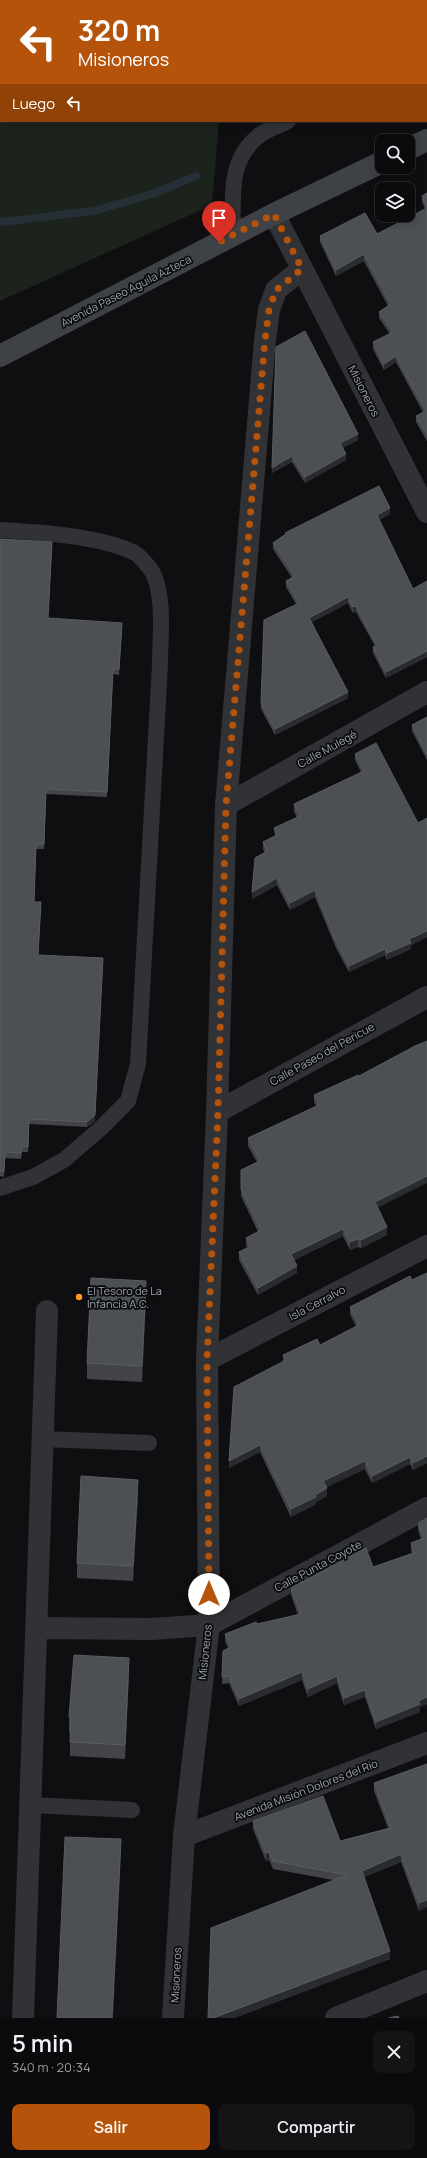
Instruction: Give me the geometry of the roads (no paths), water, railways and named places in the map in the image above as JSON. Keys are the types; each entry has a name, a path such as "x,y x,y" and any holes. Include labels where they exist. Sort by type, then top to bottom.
{"main road":[{"path":"415,146 427,140"},
{"name":"Avenida Paseo Aguila Azteca","path":"0,356 274,214 375,165"}],"street":[{"name":"Misioneros","path":"274,214 427,512"},
{"name":"Misioneros","path":"174,2018 184,1836 209,1625 207,1360 218,1112 226,805 265,340 269,310 276,290 302,269"},
{"name":"Calle Mulegé","path":"226,805 427,692"},
{"name":"Calle Paseo del Pericue","path":"218,1112 427,997"},
{"name":"Isla Cerralvo","path":"207,1360 427,1246"},
{"path":"23,2018 37,1628 46,1311"},
{"name":"Calle Punta Coyote","path":"209,1625 427,1508"},
{"path":"37,1628 152,1630 209,1625"},
{"name":"Avenida Misión Dolores del Río","path":"184,1836 427,1743"},
{"path":"336,2018 427,1981"}],"lane":[{"path":"233,235 234,174 240,156 248,145 262,133 286,122"},
{"path":"0,530 28,531 95,540 136,553 153,573 161,606 160,664 138,1064 128,1101 100,1129 64,1160 33,1177 0,1188"},
{"path":"43,1439 149,1443"},
{"path":"31,1805 132,1810"}],"waterway":[{"path":"0,222 94,211 155,193 196,176"}],"place":[{"name":"El Tesoro de La Infancia A.C.","path":"79,1297"}]}
